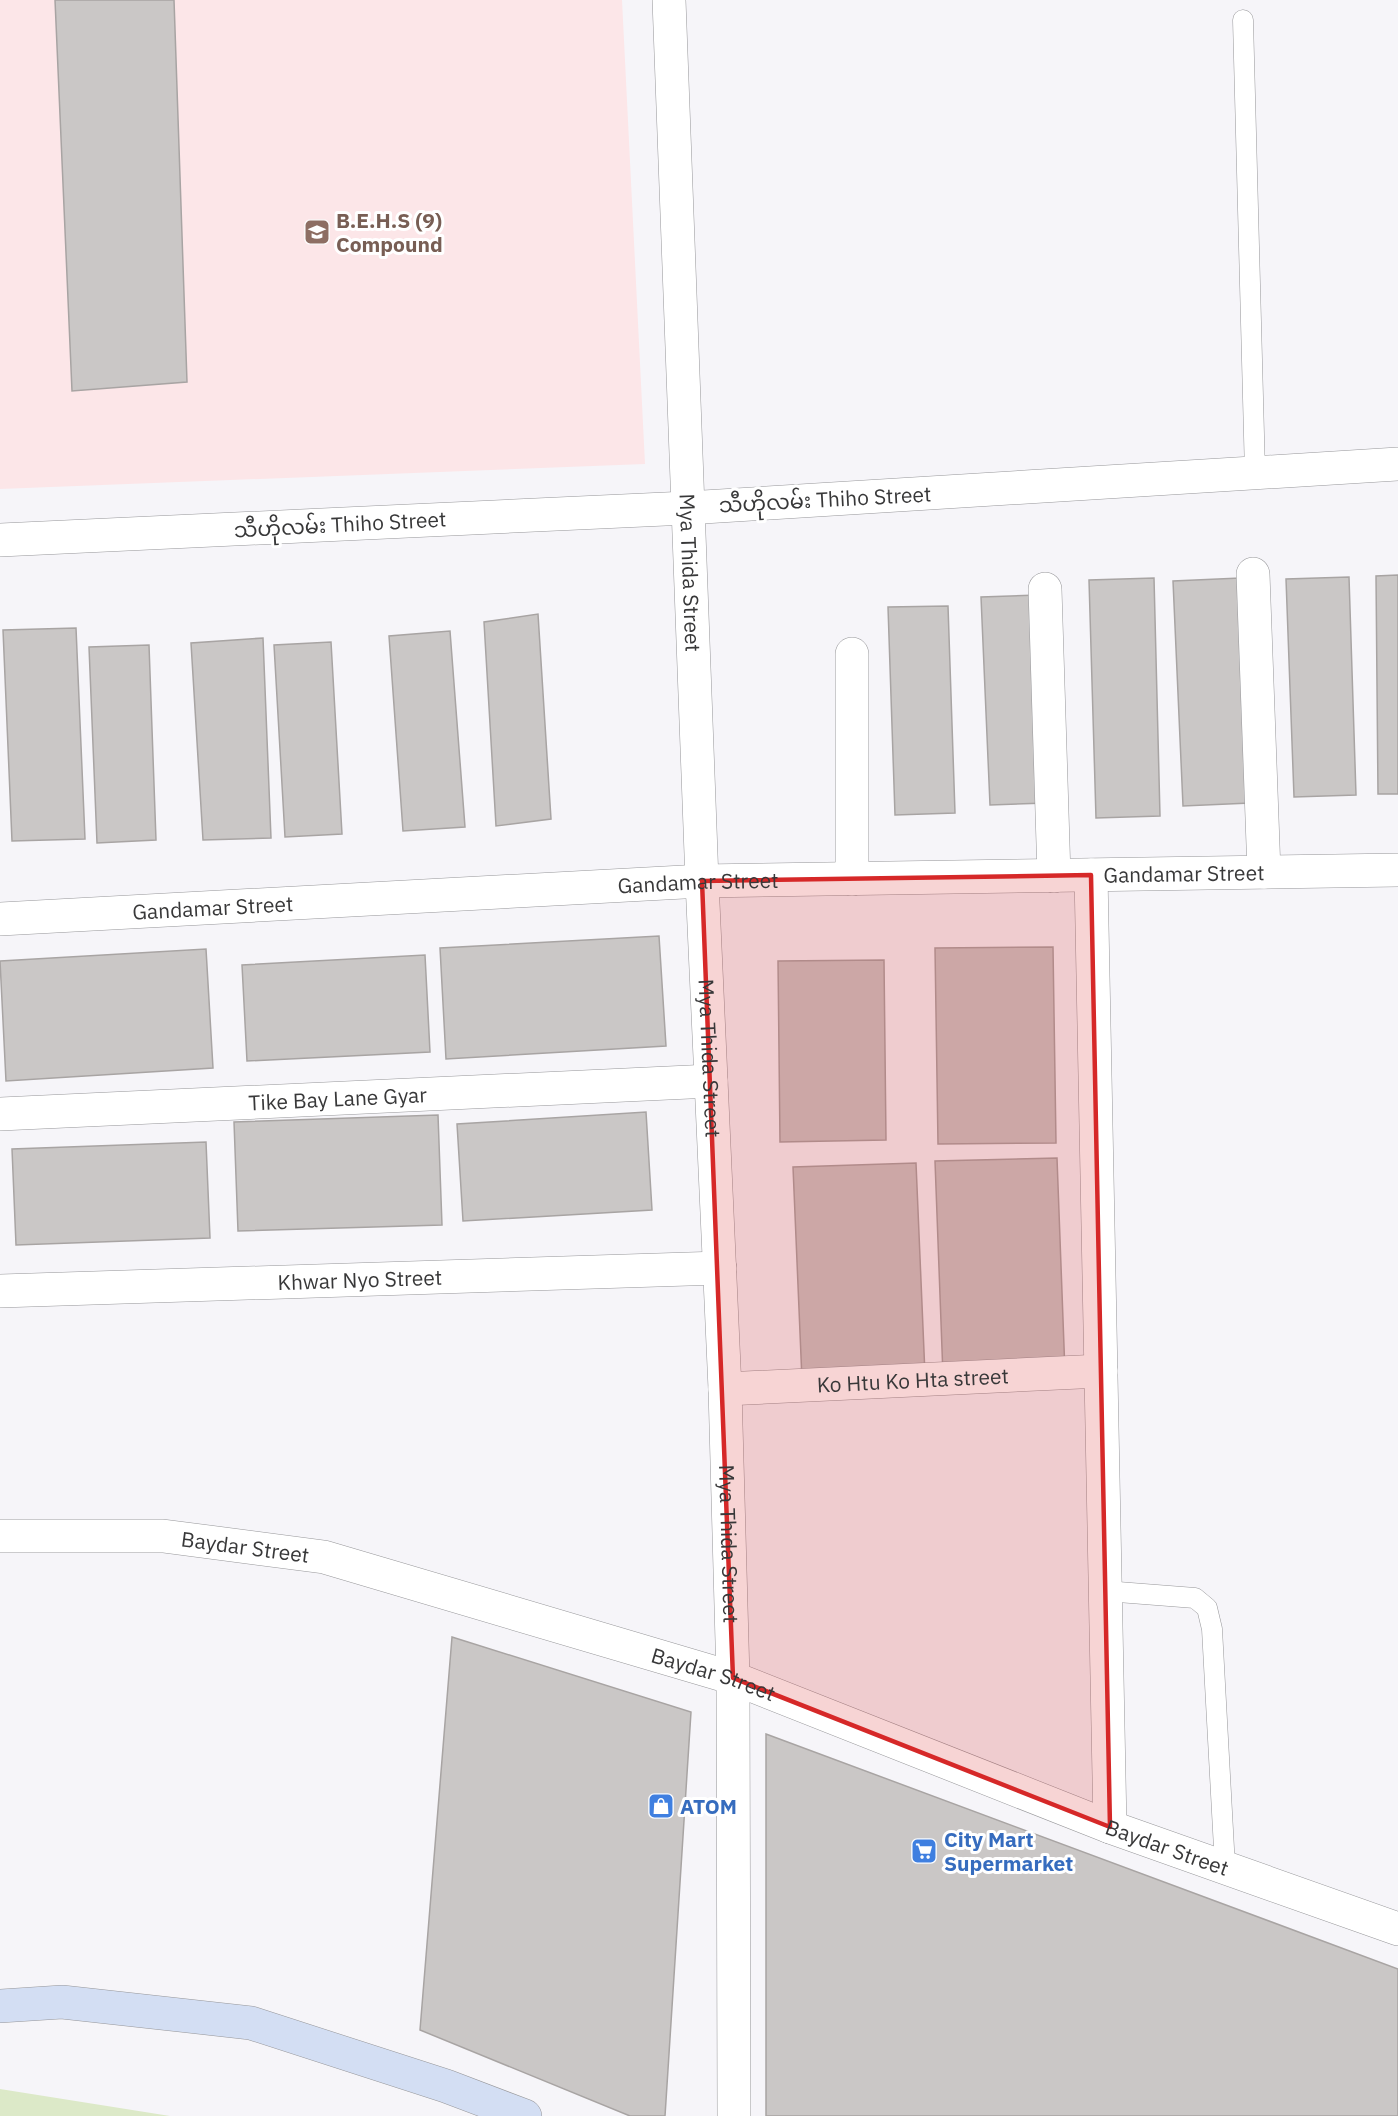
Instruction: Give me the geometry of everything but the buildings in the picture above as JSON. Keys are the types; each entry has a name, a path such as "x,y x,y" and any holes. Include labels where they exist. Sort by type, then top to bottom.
{"street":[{"name":"Mya Thida Street","path":"669,0 702,881 725,1389 733,1678 734,2116"},
{"name":"သီဟိုလမ်း Thiho Street","path":"0,540 687,508 1398,464"},
{"path":"1253,574 1264,872"},
{"path":"1045,589 1054,876"},
{"path":"852,654 852,879"},
{"name":"Gandamar Street","path":"0,919 702,881 1398,870"},
{"path":"1091,875 1110,1827"},
{"name":"Tike Bay Lane Gyar","path":"0,1114 711,1081"},
{"name":"Khwar Nyo Street","path":"0,1291 720,1268"},
{"name":"Ko Htu Ko Hta street","path":"725,1389 1101,1371"},
{"name":"Baydar Street","path":"0,1536 163,1536 324,1557 733,1678 1110,1827 1398,1929"},
{"path":"0,2006 62,2002 251,2023 446,2086 525,2116"}],"lane":[{"path":"1243,20 1255,473"},
{"path":"1105,1591 1195,1598 1206,1608 1212,1629 1225,1867"}],"highlighted area":[{"path":"1091,875 1110,1827 733,1678 702,881"}],"shaded area":[{"name":"B.E.H.S (9) Compound","path":"0,0 622,0 645,464 0,489"}],"green space":[{"path":"0,2089 170,2116 0,2116"}],"place":[{"name":"B.E.H.S (9) Compound","path":"317,232"},
{"name":"ATOM","path":"661,1806"},
{"name":"City Mart Supermarket","path":"924,1851"}]}
